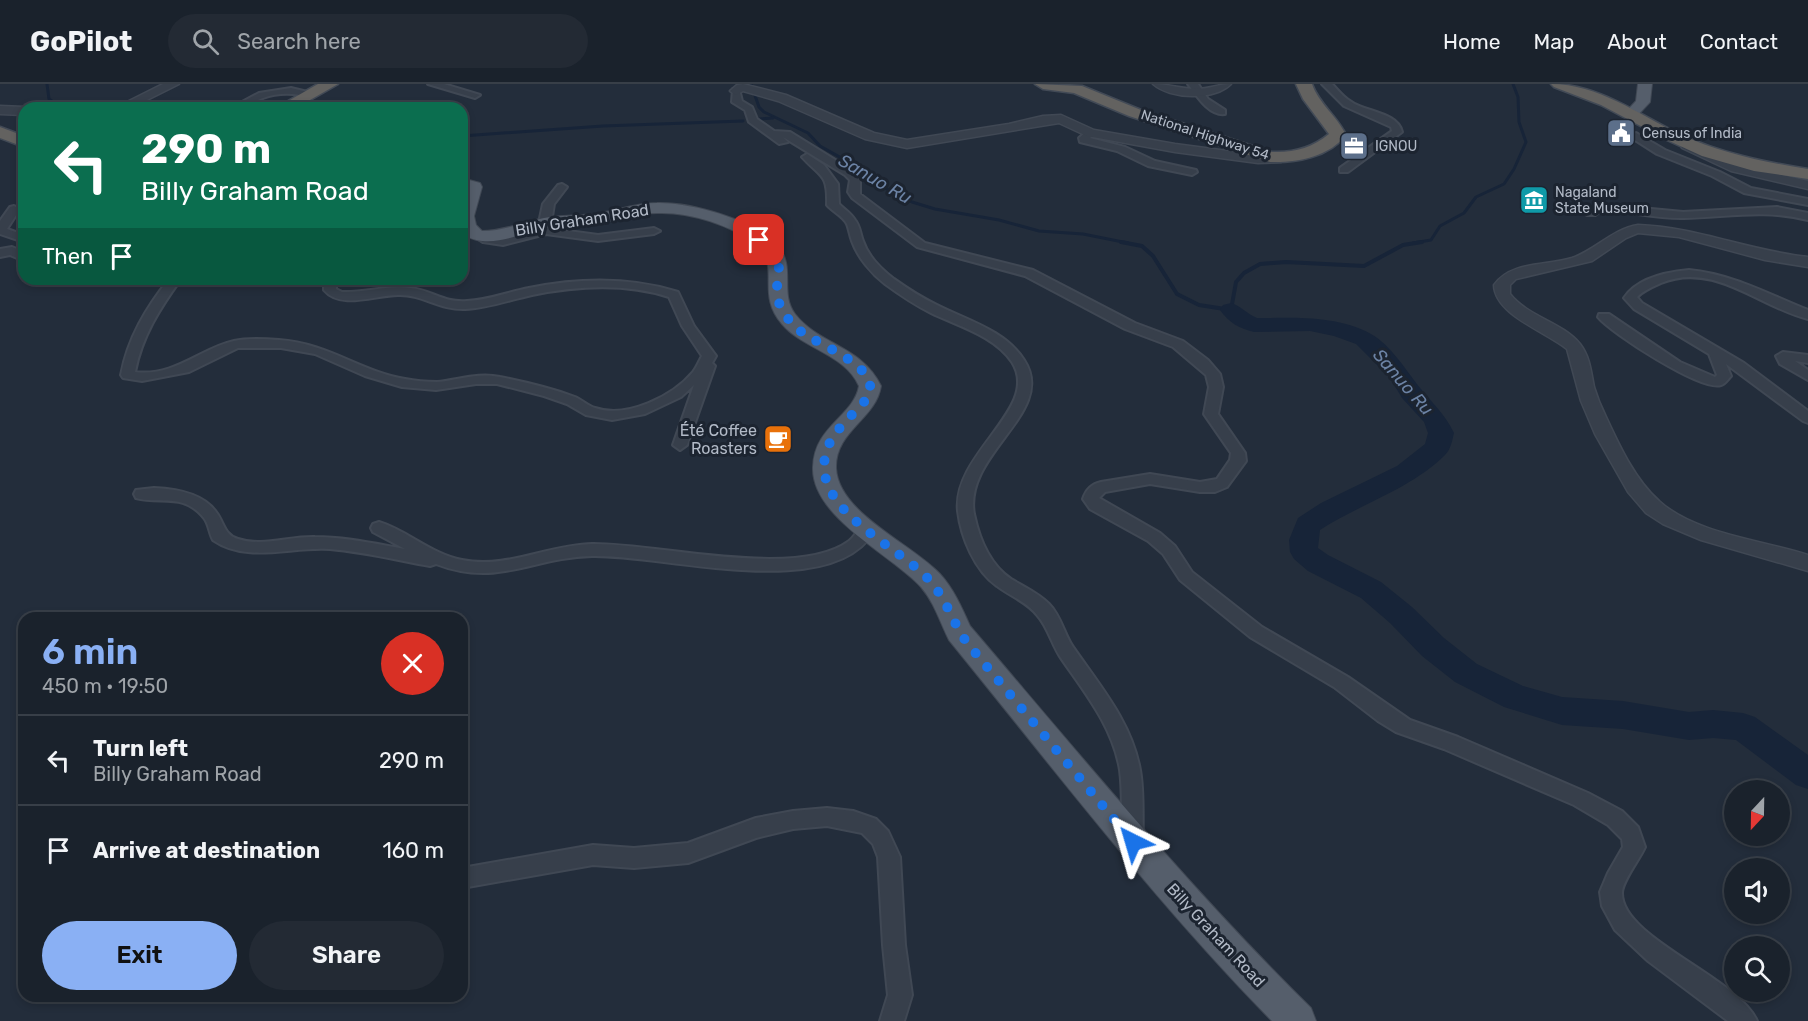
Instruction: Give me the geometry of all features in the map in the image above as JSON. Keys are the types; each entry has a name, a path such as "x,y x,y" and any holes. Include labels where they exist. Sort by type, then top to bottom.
{"highway":[{"path":"296,102 330,84"},
{"name":"National Highway 54","path":"1042,84 1077,89 1135,113 1205,137 1270,157 1281,158 1325,148 1338,135 1335,126 1311,101 1304,84"},
{"path":"1559,84 1606,102 1673,137 1736,162 1808,174"},
{"path":"0,132 18,140"}],"main road":[{"path":"1631,114 1643,102 1645,84"},
{"path":"468,185 474,187 475,193 468,210"},
{"name":"Billy Graham Road","path":"480,236 502,234 545,223 606,217 641,209 682,210 730,224 768,246 776,254 777,294 784,314 800,331 854,364 871,383 872,390 868,397 828,445 824,461 825,481 836,498 866,531 904,556 930,581 946,604 959,632 971,648 1133,842 1232,955 1298,1021"},
{"path":"468,227 480,236"}],"street":[{"path":"134,102 173,84"},
{"path":"433,84 475,95"},
{"path":"1159,84 1214,90 1225,84"},
{"path":"1327,84 1347,104 1396,126 1397,132 1344,170"},
{"path":"1133,842 1128,763 1114,723 1064,649 1044,610 1030,598 998,579 988,568 980,554 967,514 964,501 977,465 985,451 1021,405 1027,392 1024,373 1012,352 994,339 932,308 887,279 862,250 851,221 833,205 833,183 804,155 752,120 750,109 737,102 736,91 741,87 782,98 870,136 907,144 1052,119 1068,120 1091,133 1182,149 1257,159 1281,158"},
{"path":"247,102 288,89 311,94"},
{"path":"1195,89 1222,112"},
{"path":"0,110 18,111"},
{"path":"1091,133 1084,138 1088,142 1121,148 1152,164 1192,172"},
{"path":"774,136 786,135 849,173 855,180 856,196 921,245 1029,273 1130,326 1178,344 1203,363 1213,374 1216,387 1211,414 1238,453 1238,462 1230,475 1215,487 1200,487 1150,479 1101,487 1093,493 1091,499 1096,505 1154,537 1169,550 1186,576 1257,632 1341,682 1394,720 1581,799 1615,818 1631,834 1634,847 1611,893 1612,906 1638,939 1726,1002 1744,1021"},
{"path":"1636,136 1660,152 1716,174 1742,189 1766,196 1808,202"},
{"path":"1673,137 1697,152 1736,168 1808,185"},
{"path":"545,223 549,204 562,187"},
{"path":"0,216 18,207"},
{"path":"1591,213 1599,207 1684,215 1772,210 1790,212 1808,218"},
{"path":"18,208 0,230 18,237"},
{"path":"1808,262 1757,255 1670,232 1636,229 1623,234 1588,258 1511,275 1503,280 1499,287 1501,295 1512,305 1567,340 1575,348 1594,412 1632,485 1642,498 1654,508 1682,524 1808,563"},
{"path":"480,236 487,240 503,242 546,231 598,238 654,231"},
{"path":"0,253 12,252 18,254"},
{"path":"1808,315 1721,278 1698,274 1669,276 1633,293 1630,298 1632,302 1766,385 1808,418"},
{"path":"170,285 155,305 142,332 128,375 142,377 184,369 236,344 281,344 319,351 369,373 402,383 436,386 476,380 496,380 549,393 572,401 591,412 612,415 640,411 676,394 699,374 709,356"},
{"path":"330,285 330,290 339,296 406,291 427,295 443,304 456,306 493,302 529,292 565,287 614,285 657,289 674,295 688,326 709,356 708,371 680,445"},
{"path":"1604,317 1686,370 1702,378 1719,382 1724,376 1715,352"},
{"path":"1808,359 1783,356 1785,361 1808,376"},
{"path":"142,494 156,492 186,498 201,505 210,514 219,536 237,547 300,543 347,544 474,568 516,565 557,553 593,550 742,563 788,564 830,558 855,545 866,531"},
{"path":"380,528 428,555 452,564"},
{"path":"468,877 593,855 634,858 688,853 756,828 793,820 827,817 853,820 869,826 881,838 889,856 894,945 900,995 892,1021"}],"waterway":[{"path":"47,84 49,99 53,102"},
{"name":"Sanuo Ru","path":"751,84 759,107 764,112 808,133 820,146 863,170 879,185 912,202 935,209 999,220 1039,231 1083,234 1128,243"},
{"path":"1413,243 1431,240 1440,226 1464,213 1476,197 1504,184 1514,169 1526,142 1519,122 1518,97 1513,84"},
{"path":"760,119 773,118"},
{"path":"468,136 603,126 743,121"},
{"path":"1121,242 1142,246 1153,256 1177,294 1199,305 1231,310 1236,282 1244,273 1260,264 1286,262 1364,266 1403,245 1422,242"},
{"name":"Sanuo Ru","path":"1231,310 1241,320 1254,325 1310,324 1340,330 1364,339 1399,374 1411,393 1435,419 1441,433 1437,448 1406,472 1331,510 1308,525 1303,540 1304,552 1318,563 1371,590 1401,615 1433,647 1466,673 1515,697 1562,711 1623,715 1689,726 1713,724 1743,727 1808,774"}],"place":[{"name":"Census of India","path":"1621,133"},
{"name":"IGNOU","path":"1354,146"},
{"name":"Nagaland State Museum","path":"1534,200"},
{"name":"Été Coffee Roasters","path":"778,439"}],"route":[{"path":"759,240 776,254 779,280 777,294 784,314 791,323 813,340 854,364 865,373 871,383 872,390 868,397 828,445 824,461 825,481 850,516 866,531 904,556 930,581 946,604 959,632 968,644 1133,842"}]}
